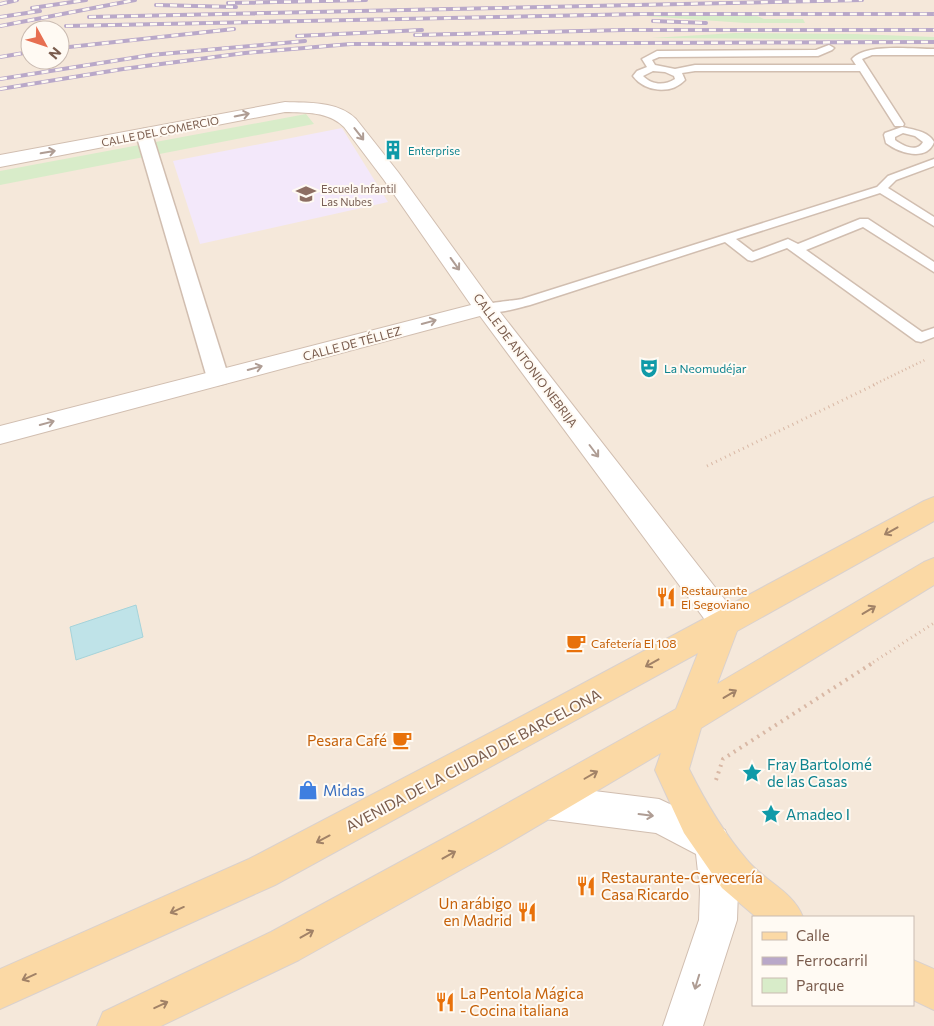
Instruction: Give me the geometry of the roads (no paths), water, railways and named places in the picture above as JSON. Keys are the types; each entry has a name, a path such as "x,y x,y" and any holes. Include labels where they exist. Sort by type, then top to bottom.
{"main road":[{"name":"AVENIDA DE LA CIUDAD DE BARCELONA","path":"0,989 262,872 725,624 934,508"},
{"path":"117,1026 285,946 546,802 688,719 934,570"},
{"path":"725,624 688,719 672,770 696,821 735,875 783,916"},
{"path":"914,980 934,990"}],"street":[{"name":"CALLE DEL COMERCIO","path":"0,161 285,107 320,108"},
{"name":"CALLE DE ANTONIO NEBRIJA","path":"320,108 334,111 344,116 350,123 391,176 485,308 725,624"},
{"path":"144,134 218,378"},
{"name":"CALLE DE TÉLLEZ","path":"0,435 485,308"},
{"path":"546,802 659,816 712,843 719,890 718,920 683,1026"}],"lane":[{"path":"652,68 647,59 657,54 818,53 829,48"},
{"path":"904,127 889,135 890,141 905,149 924,149 929,144 930,141 904,127 857,59 861,55 871,52 934,52"},
{"path":"652,68 667,69 675,72 680,77 674,84 664,86 643,82 638,76 642,70 652,68"},
{"path":"675,72 695,68 863,68"},
{"path":"485,308 503,307 525,302 880,189 892,178 934,161 924,149"},
{"path":"880,189 934,222"},
{"path":"797,250 864,222 934,268"},
{"path":"727,238 752,257 788,243 921,338 934,332"}],"water":[{"path":"136,605 143,637 76,660 70,627"}],"railway":[{"path":"0,4 17,0"},
{"path":"32,8 86,0"},
{"path":"0,26 135,0"},
{"path":"228,3 366,0"},
{"path":"89,17 862,0"},
{"path":"156,5 236,7"},
{"path":"0,17 40,11"},
{"path":"70,26 642,14 934,14"},
{"path":"653,21 706,23"},
{"path":"70,47 234,29"},
{"path":"297,36 422,30"},
{"path":"415,35 623,30 934,30"},
{"path":"0,79 151,55 305,41"},
{"path":"0,89 123,69 245,53 351,44 934,42"},
{"path":"0,57 20,54"}],"place":[{"name":"Enterprise","path":"393,150"},
{"name":"Escuela Infantil Las Nubes","path":"306,194"},
{"name":"La Neomudéjar","path":"649,368"},
{"name":"Restaurante El Segoviano","path":"666,597"},
{"name":"Cafetería El 108","path":"576,643"},
{"name":"Pesara Café","path":"402,740"},
{"name":"Fray Bartolomé de las Casas","path":"752,773"},
{"name":"Midas","path":"308,790"},
{"name":"Amadeo I","path":"771,814"},
{"name":"Restaurante-Cervecería Casa Ricardo","path":"586,886"},
{"name":"Un arábigo en Madrid","path":"527,912"},
{"name":"La Pentola Mágica - Cocina italiana","path":"445,1002"}]}
